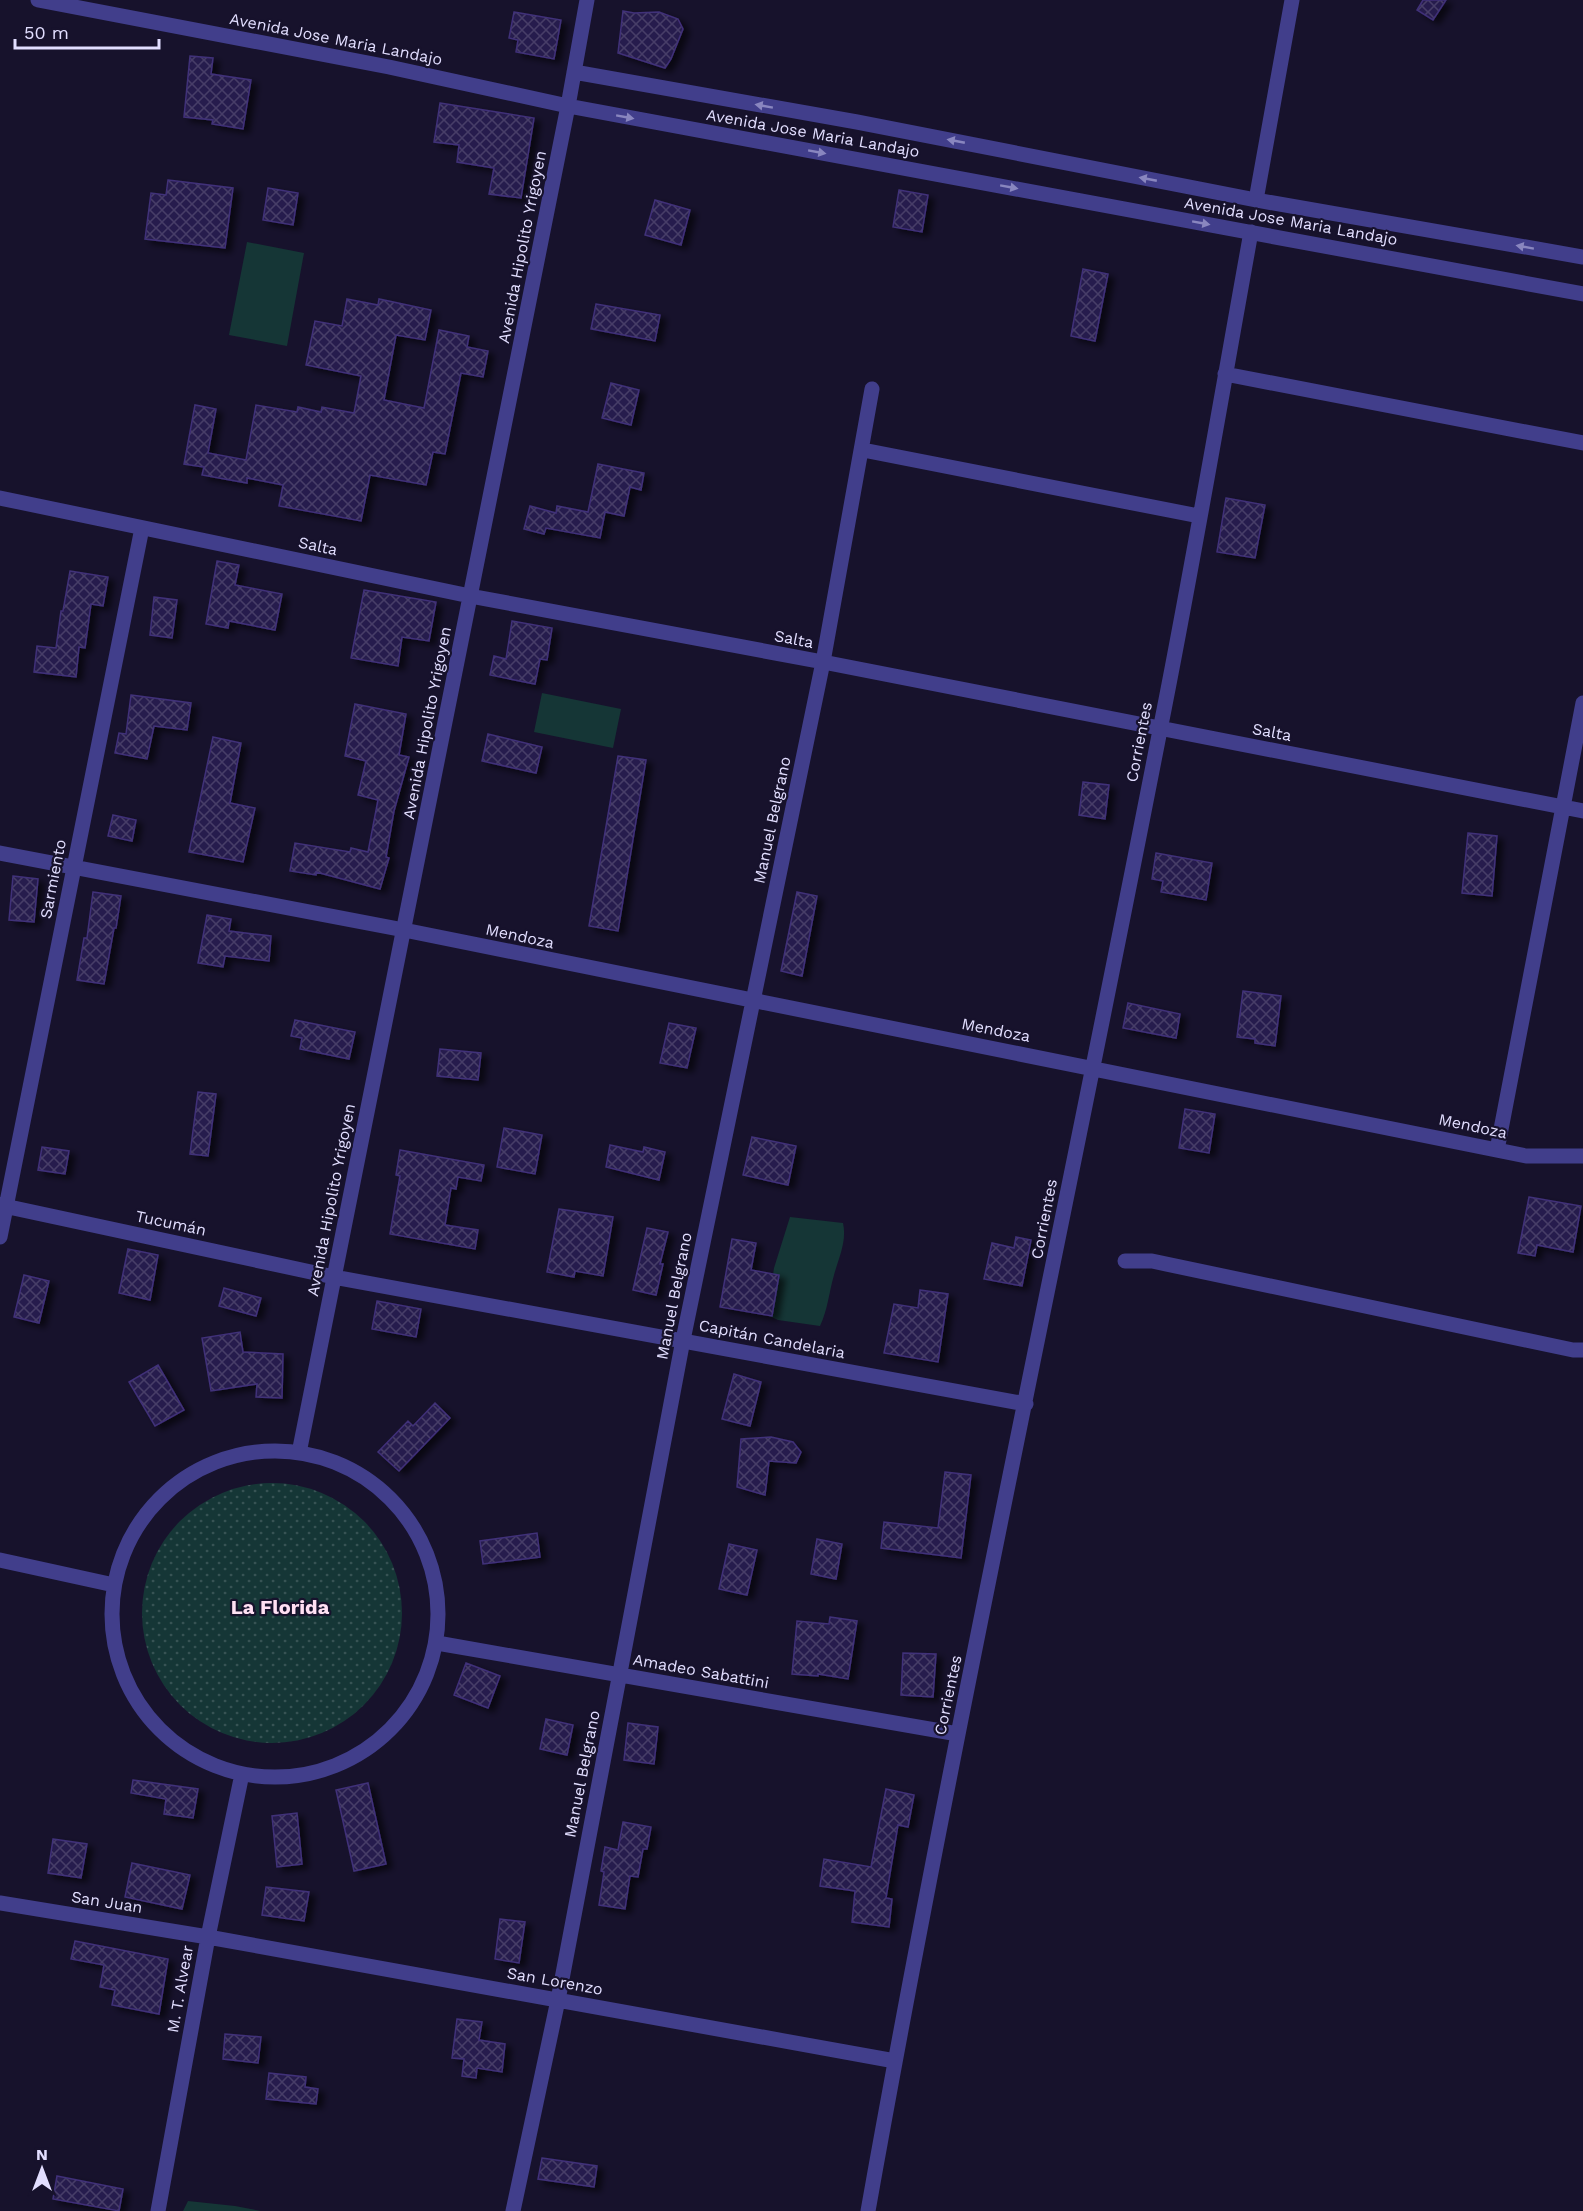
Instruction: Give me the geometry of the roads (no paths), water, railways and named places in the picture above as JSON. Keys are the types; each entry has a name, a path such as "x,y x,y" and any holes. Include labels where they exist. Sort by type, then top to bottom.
{"street":[{"name":"Avenida Jose Maria Landajo","path":"38,0 389,67 568,106 1583,294"},
{"name":"Avenida Hipolito Yrigoyen","path":"299,1453 568,106 587,0"},
{"path":"1256,200 1292,0"},
{"name":"Avenida Jose Maria Landajo","path":"574,72 857,122 1256,200 1583,257"},
{"name":"Corrientes","path":"868,2211 958,1734 1161,728 1251,232"},
{"path":"1225,374 1583,443"},
{"name":"Manuel Belgrano","path":"513,2211 558,2000 684,1340 823,662 863,450 872,389"},
{"path":"863,450 1199,516"},
{"name":"Salta","path":"0,498 470,596 823,662 1583,811"},
{"name":"Sarmiento","path":"0,1238 3,1206 142,528"},
{"path":"1497,1150 1561,807 1583,703"},
{"name":"Mendoza","path":"0,853 404,930 1526,1156 1583,1156"},
{"name":"Tucumán","path":"3,1206 334,1277"},
{"path":"1125,1261 1152,1261 1573,1350 1583,1350"},
{"name":"Capitán Candelaria","path":"334,1277 1026,1404"},
{"path":"257,1452 299,1453 341,1465 378,1488 408,1519 429,1558 439,1600 437,1643 423,1684 406,1712 400,1721 367,1749 328,1769 285,1777 242,1774 202,1760 167,1737 139,1706 120,1668 112,1627 114,1585 132,1536 149,1510 180,1482 217,1462 257,1452"},
{"path":"0,1560 114,1585"},
{"name":"Amadeo Sabattini","path":"437,1643 958,1734"},
{"name":"M. T. Alvear","path":"158,2211 208,1937 242,1774"},
{"name":"San Juan","path":"0,1903 208,1937"},
{"name":"San Lorenzo","path":"208,1937 895,2061"}],"district":[{"name":"La Florida","path":"280,1607"}]}
